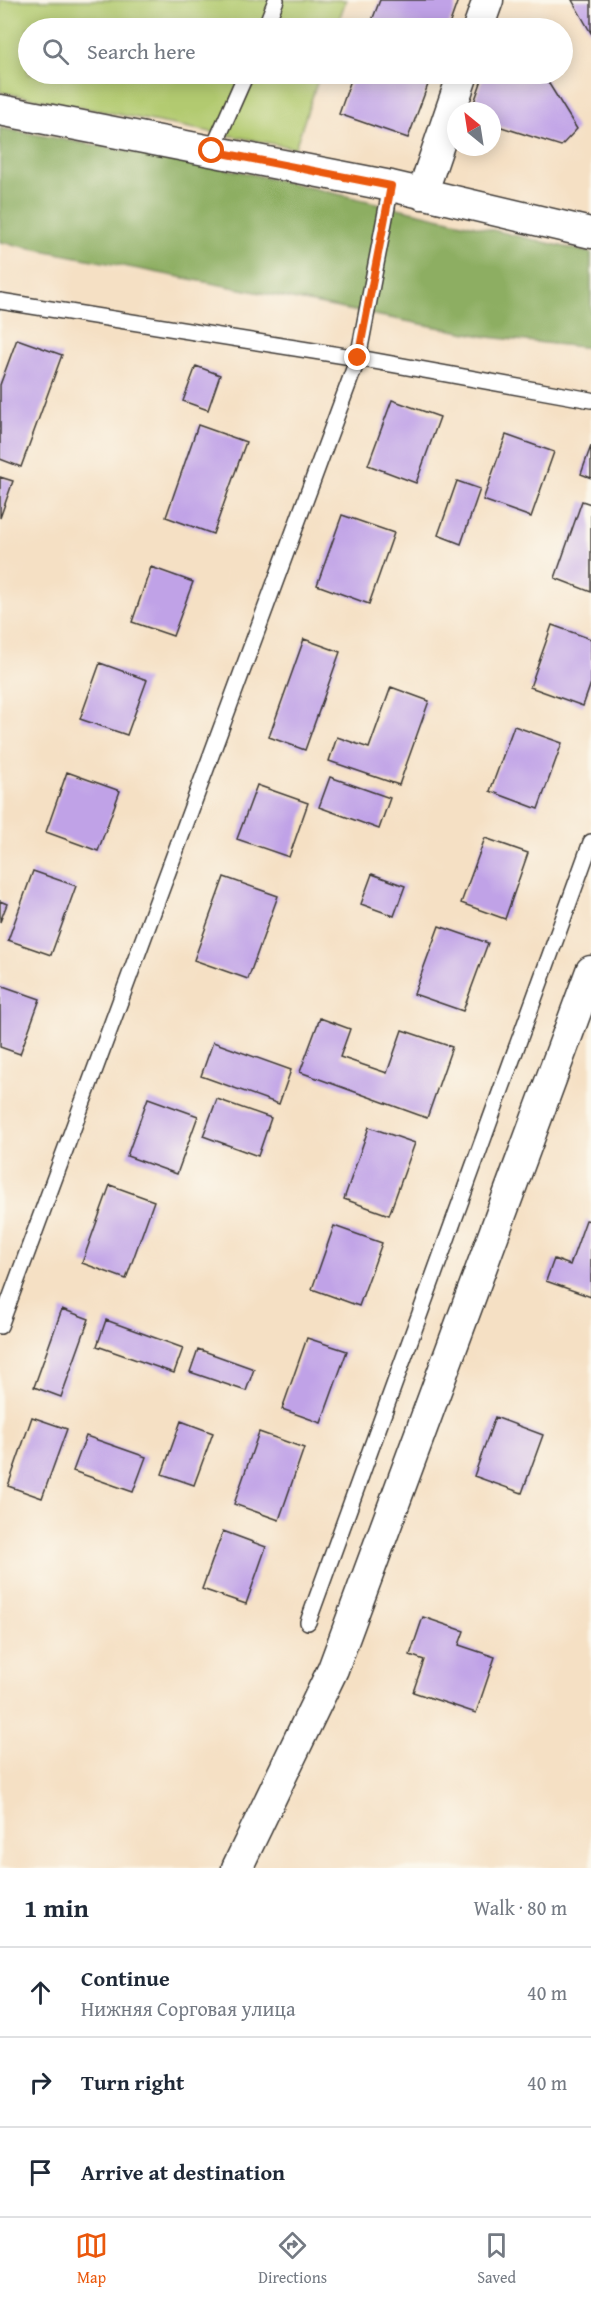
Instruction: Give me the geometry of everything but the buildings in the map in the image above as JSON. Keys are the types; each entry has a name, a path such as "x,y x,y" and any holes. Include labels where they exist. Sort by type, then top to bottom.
{"street":[{"path":"482,18 488,0"},
{"path":"422,194 460,84"},
{"path":"0,110 391,186 591,232"},
{"path":"237,1868 333,1669 591,971"}],"lane":[{"path":"269,18 276,0"},
{"path":"212,151 242,84"},
{"path":"0,1326 358,358 391,186"},
{"path":"0,301 358,358 591,400"},
{"path":"308,1622 591,842"}],"green space":[{"path":"0,0 346,0 340,18 18,18 18,84 317,84 295,148 0,92"},
{"path":"0,128 243,172 591,253 591,348 488,337 0,242"}],"route":[{"path":"212,151 391,186 358,358"}]}
